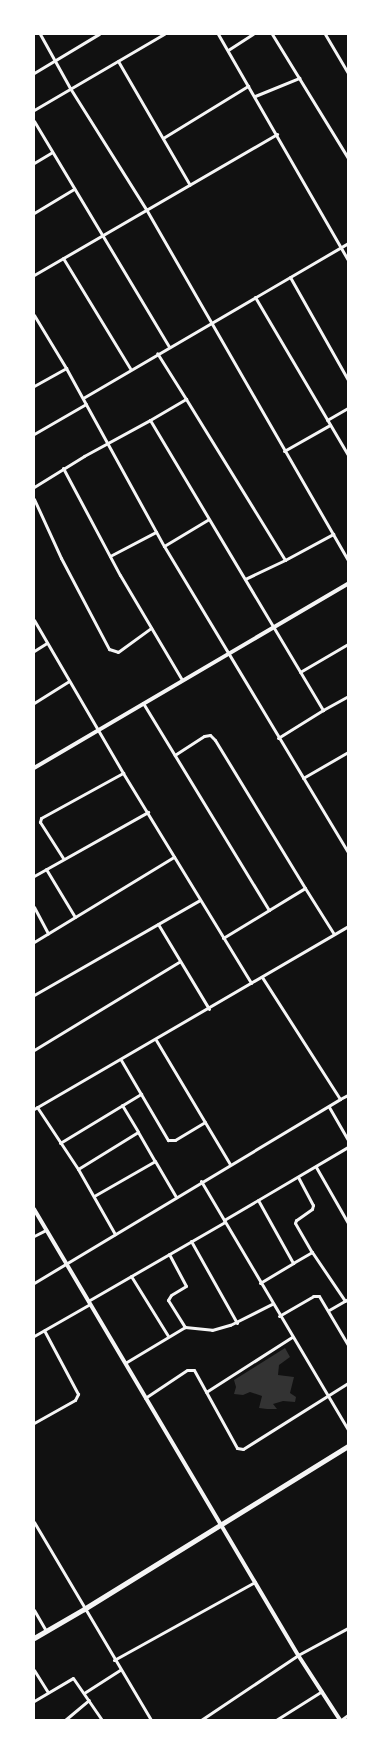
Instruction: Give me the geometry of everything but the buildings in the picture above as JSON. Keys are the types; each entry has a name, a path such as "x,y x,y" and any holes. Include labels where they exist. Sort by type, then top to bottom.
{"highway":[{"path":"34,1638 348,1446"}],"street":[{"path":"40,34 70,88 146,209 213,322 284,451 348,560"},
{"path":"34,73 99,34"},
{"path":"34,110 164,34"},
{"path":"218,34 348,260"},
{"path":"228,50 253,34"},
{"path":"272,34 348,158"},
{"path":"325,34 347,70"},
{"path":"118,60 190,185"},
{"path":"255,96 299,78"},
{"path":"163,138 248,86"},
{"path":"34,121 169,347"},
{"path":"34,275 277,134"},
{"path":"34,163 52,152"},
{"path":"34,214 74,189"},
{"path":"83,398 130,368 348,243"},
{"path":"63,258 130,368"},
{"path":"290,277 348,380"},
{"path":"255,297 348,455"},
{"path":"34,315 83,398 164,546 348,852"},
{"path":"158,353 285,560"},
{"path":"34,386 66,368"},
{"path":"34,487 107,442 186,400"},
{"path":"34,434 86,404"},
{"path":"327,420 348,408"},
{"path":"150,420 323,710"},
{"path":"284,451 330,425"},
{"path":"63,468 110,556 182,680"},
{"path":"34,499 61,558 110,650 118,652 151,628"},
{"path":"164,546 209,519"},
{"path":"110,556 156,532"},
{"path":"245,579 333,534"},
{"path":"34,768 99,728 348,584"},
{"path":"34,620 99,728 123,773 252,983"},
{"path":"34,651 47,642"},
{"path":"300,672 348,644"},
{"path":"34,703 70,682"},
{"path":"278,738 348,696"},
{"path":"143,703 269,910"},
{"path":"175,755 204,736 210,735 215,740 334,935"},
{"path":"303,778 348,752"},
{"path":"63,858 40,822 40,818 123,773"},
{"path":"34,876 148,812"},
{"path":"34,942 174,857"},
{"path":"46,870 75,917"},
{"path":"223,938 305,888"},
{"path":"34,995 200,900"},
{"path":"34,906 48,933"},
{"path":"158,924 209,1008"},
{"path":"115,1234 78,1169 36,1108 156,1040 348,926"},
{"path":"34,1050 180,962"},
{"path":"262,977 340,1099"},
{"path":"156,1040 230,1164"},
{"path":"121,1060 168,1140 175,1140 205,1122"},
{"path":"60,1143 141,1094"},
{"path":"34,1283 348,1094"},
{"path":"122,1105 176,1197"},
{"path":"329,1107 348,1140"},
{"path":"78,1169 138,1132"},
{"path":"34,1336 131,1276 348,1148"},
{"path":"94,1196 155,1161"},
{"path":"316,1166 348,1223"},
{"path":"298,1177 313,1205 312,1209 296,1220 295,1223 312,1252 347,1300 329,1310"},
{"path":"201,1181 348,1430"},
{"path":"258,1200 293,1263"},
{"path":"34,1210 222,1524 298,1656 340,1720 348,1715"},
{"path":"34,1236 46,1230"},
{"path":"191,1242 237,1323"},
{"path":"260,1282 312,1252"},
{"path":"169,1254 186,1286 168,1300 185,1327"},
{"path":"131,1276 168,1336"},
{"path":"279,1316 317,1295 329,1310 348,1345"},
{"path":"124,1363 185,1327 212,1330 237,1323 272,1304"},
{"path":"34,1423 75,1400 78,1394 44,1330"},
{"path":"206,1392 292,1337"},
{"path":"146,1398 191,1369 237,1448 243,1449 348,1382"},
{"path":"34,1522 151,1720"},
{"path":"114,1660 256,1582"},
{"path":"34,1610 46,1631"},
{"path":"201,1720 298,1656 348,1628"},
{"path":"34,1670 48,1692"},
{"path":"84,1693 120,1670"},
{"path":"34,1701 73,1678 102,1720"},
{"path":"276,1720 283,1719 322,1691"},
{"path":"64,1720 89,1700"}],"shaded area":[{"path":"285,1348 290,1357 279,1365 278,1375 294,1377 290,1393 296,1397 295,1402 283,1401 273,1404 277,1409 259,1408 262,1396 250,1392 243,1395 234,1394 236,1387 234,1380"}]}
